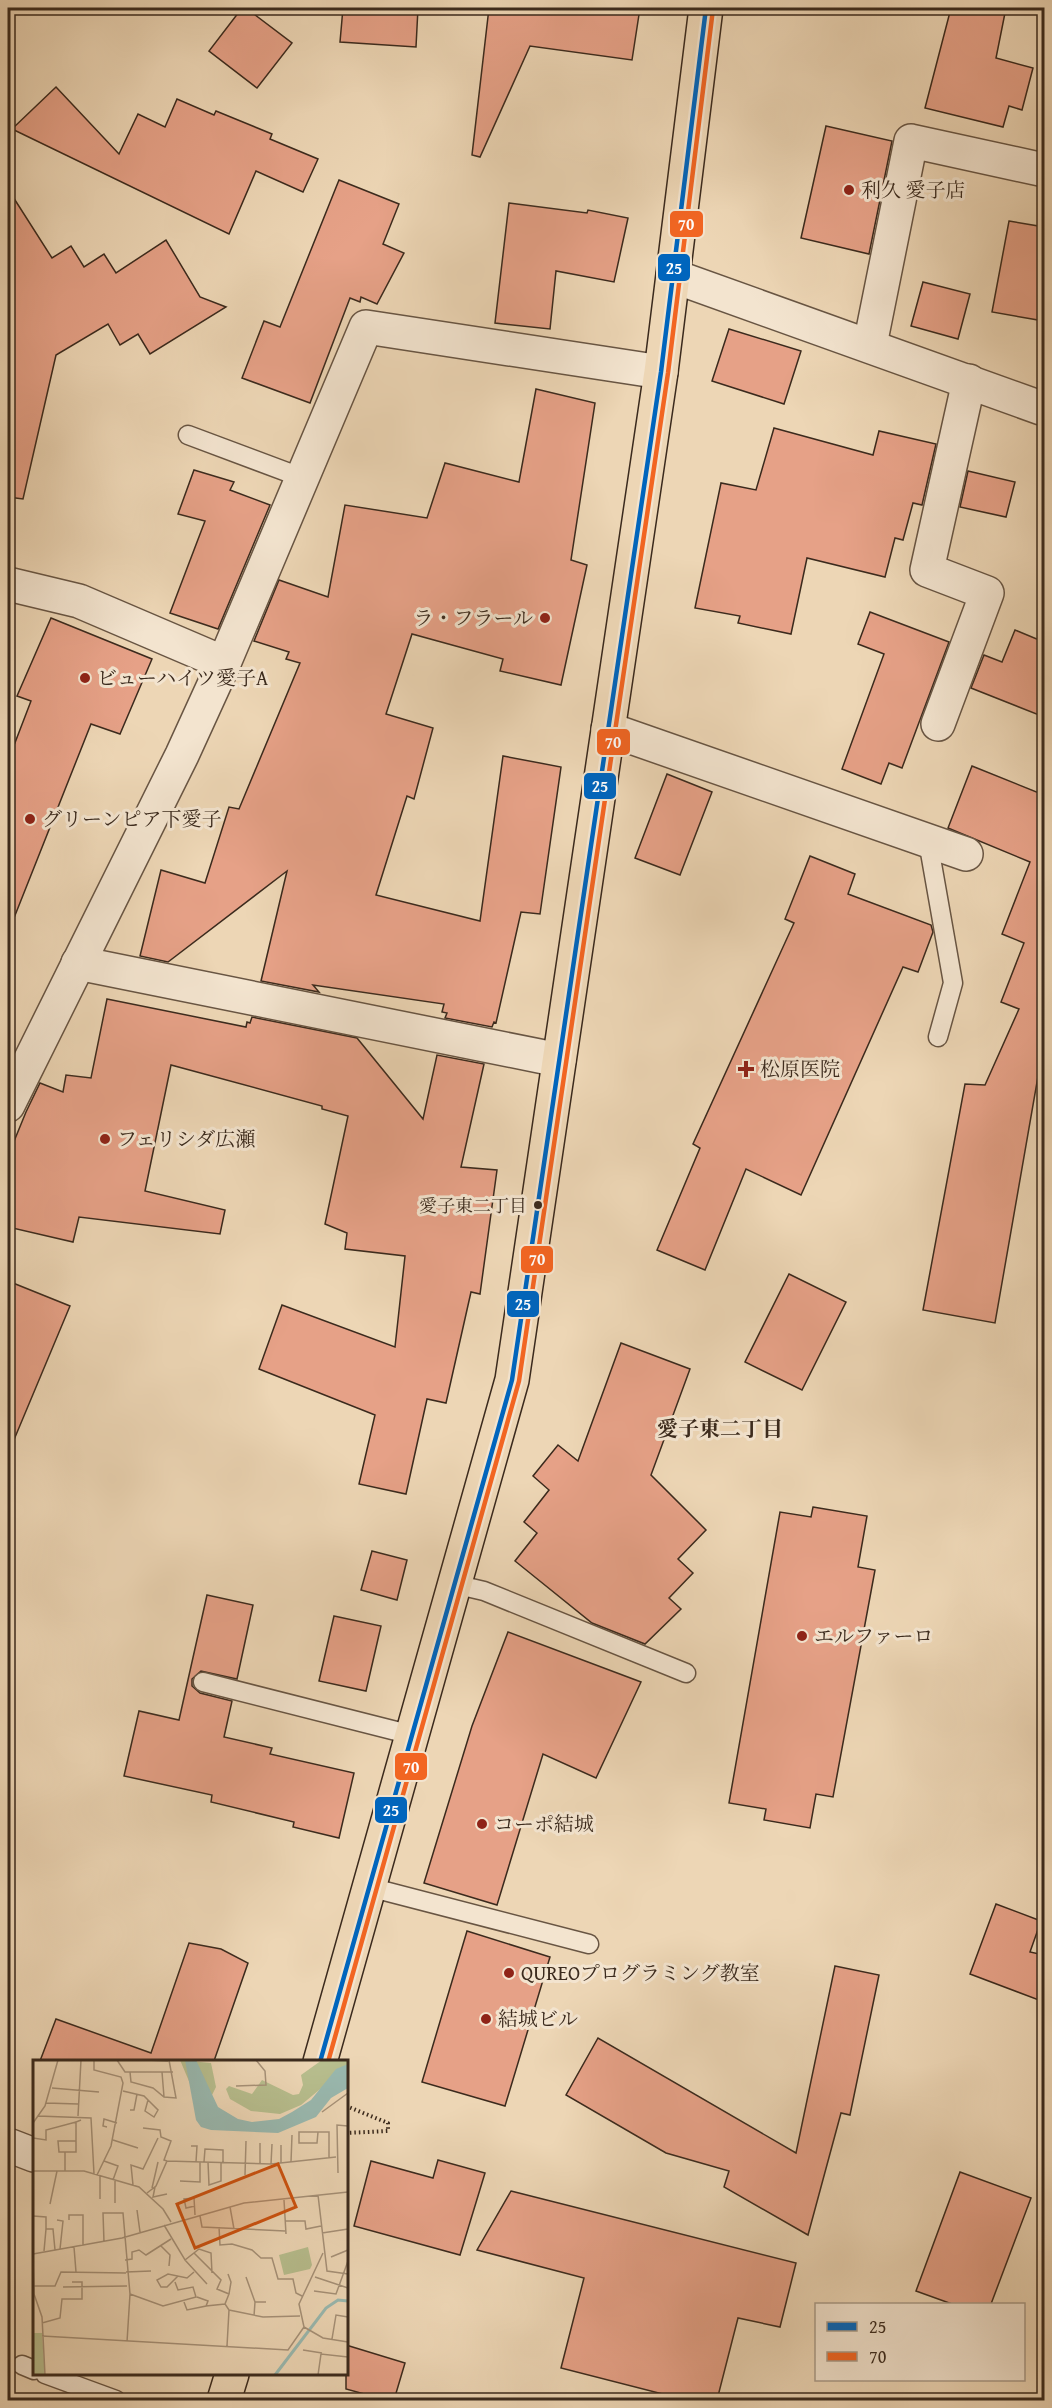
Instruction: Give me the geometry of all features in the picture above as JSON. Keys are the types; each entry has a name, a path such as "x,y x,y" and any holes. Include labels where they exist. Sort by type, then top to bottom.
{"highway":[{"path":"320,2060 512,1380 661,372 706,8"},
{"path":"224,2400 231,2375"}],"street":[{"path":"870,345 911,141 1044,170"},
{"path":"673,276 1041,408 1044,404"},
{"path":"8,1105 182,755 225,663 366,327 661,372"},
{"path":"938,724 987,593 927,570 969,381"},
{"path":"8,584 80,601 225,663"},
{"path":"608,729 966,854"},
{"path":"78,963 559,1060"},
{"path":"8,2145 33,2155"}],"lane":[{"path":"188,435 303,478"},
{"path":"928,841 952,984 938,1037"},
{"path":"454,1584 484,1591 686,1673"},
{"path":"203,1682 412,1736"},
{"path":"369,1887 589,1944"},
{"path":"50,2375 116,2400"}],"path":[{"path":"348,2107 388,2123 388,2131 348,2133"}],"building":[{"path":"242,8 246,8 292,43 257,88 209,51"},
{"path":"343,8 418,8 416,47 340,42"},
{"path":"489,8 640,8 632,60 530,46 480,157 472,155"},
{"path":"951,8 1006,8 996,58 1033,68 1022,110 1009,106 1003,127 925,108"},
{"path":"56,87 119,154 138,114 165,127 177,99 214,115 216,111 272,134 270,139 318,159 303,192 256,171 229,234 12,129"},
{"name":"利久 愛子店","path":"826,126 892,141 869,254 801,238"},
{"path":"339,180 399,204 383,244 404,253 377,304 361,297 360,302 350,298 310,403 242,378 264,321 280,327"},
{"path":"8,189 52,258 71,246 84,267 104,254 116,273 166,240 200,297 226,307 150,354 138,334 120,345 108,324 56,355 23,499 8,497"},
{"path":"509,203 587,213 588,210 628,218 614,282 556,271 550,329 495,323"},
{"path":"1009,221 1044,227 1044,321 992,312"},
{"path":"923,282 970,294 958,339 911,326"},
{"path":"729,329 801,351 784,404 712,381"},
{"path":"536,389 595,403 571,560 587,565 561,685 500,671 503,659 412,634 386,714 433,728 414,799 407,796 376,895 480,921 503,756 561,767 540,914 521,912 496,1023 494,1022 492,1027 445,1018 447,1013 442,1012 444,1004 313,985 319,992 261,981 287,871 168,962 140,956 161,870 205,883 229,807 239,809 300,663 286,659 289,652 254,641 279,580 328,597 345,505 427,518 445,463 519,482"},
{"path":"774,428 873,455 879,431 936,444 922,505 913,503 903,540 895,538 885,577 807,558 791,634 738,623 740,616 695,608 721,483 756,490"},
{"path":"194,470 234,482 230,490 270,505 218,629 170,613 205,521 178,514"},
{"path":"968,471 1015,482 1006,517 960,507"},
{"path":"870,612 949,642 902,768 889,763 881,784 842,769 884,654 858,644"},
{"path":"51,618 152,659 120,734 91,724 10,928 8,928 8,761 31,701 17,696"},
{"path":"1015,630 1044,642 1044,717 971,688 984,655 1002,662"},
{"path":"972,766 1044,795 1044,1042 995,1323 923,1310 965,1084 985,1085 1019,1009 1001,1002 1024,943 1002,934 1030,862 948,828"},
{"path":"667,774 712,792 680,875 635,858"},
{"path":"810,856 855,874 848,894 931,925 933,932 918,972 903,967 801,1195 746,1169 705,1270 657,1250 700,1148 693,1144 794,923 785,919"},
{"path":"107,999 246,1027 252,1017 357,1038 423,1119 437,1055 484,1064 461,1167 497,1170 480,1294 471,1292 446,1403 427,1399 406,1494 359,1484 375,1415 259,1369 282,1305 395,1347 405,1256 345,1249 347,1233 325,1224 348,1116 322,1109 322,1106 171,1065 145,1191 225,1210 220,1234 79,1217 73,1242 8,1227 8,1156 26,1112 40,1083 63,1092 66,1075 91,1078"},
{"path":"789,1274 846,1302 802,1390 745,1362"},
{"path":"8,1281 70,1306 8,1454"},
{"path":"621,1343 690,1369 651,1475 706,1530 678,1559 693,1573 669,1598 681,1609 645,1644 592,1623 515,1561 537,1533 524,1522 549,1490 533,1476 558,1445 578,1461"},
{"name":"エルファーロ","path":"813,1507 867,1516 858,1567 875,1570 833,1797 816,1794 810,1828 764,1820 766,1809 729,1803 780,1512 811,1517"},
{"path":"372,1551 407,1560 397,1600 361,1590"},
{"path":"207,1595 253,1605 237,1679 201,1671 192,1679 192,1686 200,1693 232,1701 224,1737 272,1748 270,1754 354,1773 339,1838 293,1827 294,1822 211,1802 212,1795 124,1776 139,1711 179,1720"},
{"path":"334,1616 381,1626 366,1691 319,1681"},
{"path":"508,1632 641,1682 596,1778 543,1754 497,1905 424,1883 472,1726"},
{"path":"996,1904 1041,1921 1030,1952 1044,1955 1044,2002 970,1974"},
{"name":"結城ビル","path":"467,1931 550,1957 505,2106 422,2082"},
{"path":"189,1943 221,1949 248,1963 214,2060 40,2060 56,2019 151,2053"},
{"path":"835,1966 879,1975 850,2115 841,2113 808,2235 724,2187 729,2171 666,2153 566,2095 598,2038 796,2153"},
{"path":"438,2160 485,2173 460,2255 354,2226 371,2161 433,2178"},
{"path":"960,2172 1031,2198 991,2303 949,2303 916,2291"},
{"path":"511,2191 796,2263 780,2327 738,2318 717,2400 686,2400 561,2368 584,2278 477,2250"},
{"path":"348,2346 405,2363 394,2400 346,2389"}],"transit line":[{"name":"25","path":"321,2060 512,1380 661,372 706,8"},
{"name":"70","path":"329,2060 519,1381 668,373 713,9"}],"place":[{"name":"利久 愛子店","path":"849,190"},
{"name":"ラ・フラール","path":"545,618"},
{"name":"ビューハイツ愛子A","path":"85,678"},
{"name":"グリーンピア下愛子","path":"30,819"},
{"name":"松原医院","path":"746,1069"},
{"name":"フェリシダ広瀬","path":"105,1139"},
{"name":"愛子東二丁目","path":"538,1205"},
{"name":"エルファーロ","path":"802,1636"},
{"name":"コーポ結城","path":"482,1824"},
{"name":"QUREOプログラミング教室","path":"509,1973"},
{"name":"結城ビル","path":"486,2019"}],"district":[{"name":"愛子東二丁目","path":"720,1429"}]}
